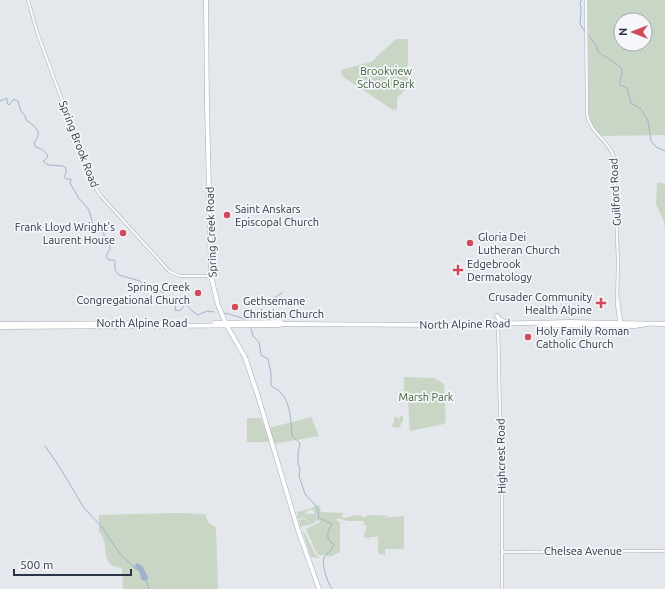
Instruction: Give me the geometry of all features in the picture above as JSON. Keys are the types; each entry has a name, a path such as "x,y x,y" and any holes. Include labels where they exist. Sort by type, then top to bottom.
{"main road":[{"name":"Spring Creek Road","path":"206,0 211,276 216,298 223,318 244,355 257,393 296,524 320,589"},
{"path":"497,316 502,321 508,323"},
{"path":"223,318 233,323"},
{"name":"North Alpine Road","path":"226,325 233,323 280,322 283,324"},
{"name":"North Alpine Road","path":"528,324 550,322 621,322 665,324"},
{"name":"North Alpine Road","path":"0,325 508,323 531,325 635,326 647,324"}],"street":[{"name":"Spring Brook Road","path":"28,0 37,32 93,184 101,196 170,272 180,276 211,276"},
{"name":"Guilford Road","path":"586,0 588,118 593,130 611,150 615,163 618,297 621,322"},
{"name":"Highcrest Road","path":"498,323 502,589"},
{"name":"Chelsea Avenue","path":"502,552 665,551"}],"green space":[{"path":"588,0 665,0 665,135 601,136 590,120"},
{"name":"Brookview School Park","path":"396,39 408,39 408,87 397,98 397,109 393,110 342,76 341,70 371,62"},
{"path":"657,182 665,184 665,230 664,222 656,204"},
{"name":"Marsh Park","path":"404,377 434,378 444,384 446,421 444,424 410,431 408,402 404,402"},
{"path":"400,416 403,416 403,422 398,428 393,427 394,417 397,417 399,420"},
{"path":"311,417 319,436 273,444 269,428"},
{"path":"247,418 261,418 269,442 247,442"},
{"path":"319,505 321,512 343,513 343,518 356,515 364,518 368,515 389,516 384,518 404,516 404,550 385,549 385,555 379,554 378,535 377,537 369,537 369,539 364,537 364,533 366,533 366,525 364,525 364,521 347,521 338,518 336,520 340,522 340,552 331,556 318,555 306,529 320,522 318,520 312,523 316,522 315,523 300,527 299,520 303,519 310,522 304,518 298,519 297,512 309,509 310,511 306,511 306,514 314,514 314,510 311,510 311,508"},
{"path":"177,513 205,514 208,522 216,528 218,589 123,589 122,569 113,566 107,559 104,540 99,532 99,515"},
{"path":"302,531 305,533 315,554 320,558 311,557"}],"water":[{"path":"137,563 144,569 148,578 147,580 144,581 141,579 140,573 134,566"}],"waterway":[{"path":"582,0 580,2 580,24 585,32"},
{"path":"588,35 596,45 598,51 622,69 620,85 627,88 631,103 641,109 648,121 651,141 656,147 665,151"},
{"path":"0,101 7,98 7,103 9,105 14,99 18,101 26,120 38,131 38,136 34,143 36,147 44,150 46,153 48,157 43,161 48,165 63,166 66,168 64,177 66,179 71,179 70,183 78,197 89,210 94,229 97,232 104,233 104,240 110,246 106,256 109,260 114,260 115,270 119,275 140,281 145,287 150,287 154,291 162,291 162,301 173,302 176,304 175,310 180,311 185,305 187,305 198,315 207,311 214,312"},
{"path":"267,302 282,293"},
{"path":"225,313 249,320"},
{"path":"251,329 253,336 259,342 261,355 268,359 271,373 271,385 284,397 289,408 292,436 300,443 298,453 298,464 300,469 299,476 305,494 315,505 319,513 319,518 332,524 328,532 328,539 334,545 323,561 325,574 332,589"},
{"path":"45,446 59,466 84,508 102,527 121,555 136,569"},
{"path":"146,580 149,589"}],"place":[{"name":"Saint Anskars Episcopal Church","path":"227,215"},
{"name":"Frank Lloyd Wright's Laurent House","path":"123,233"},
{"name":"Gloria Dei Lutheran Church","path":"470,243"},
{"name":"Edgebrook Dermatology","path":"458,270"},
{"name":"Spring Creek Congregational Church","path":"198,293"},
{"name":"Crusader Community Health Alpine","path":"601,303"},
{"name":"Gethsemane Christian Church","path":"235,307"},
{"name":"Holy Family Roman Catholic Church","path":"528,337"}]}
